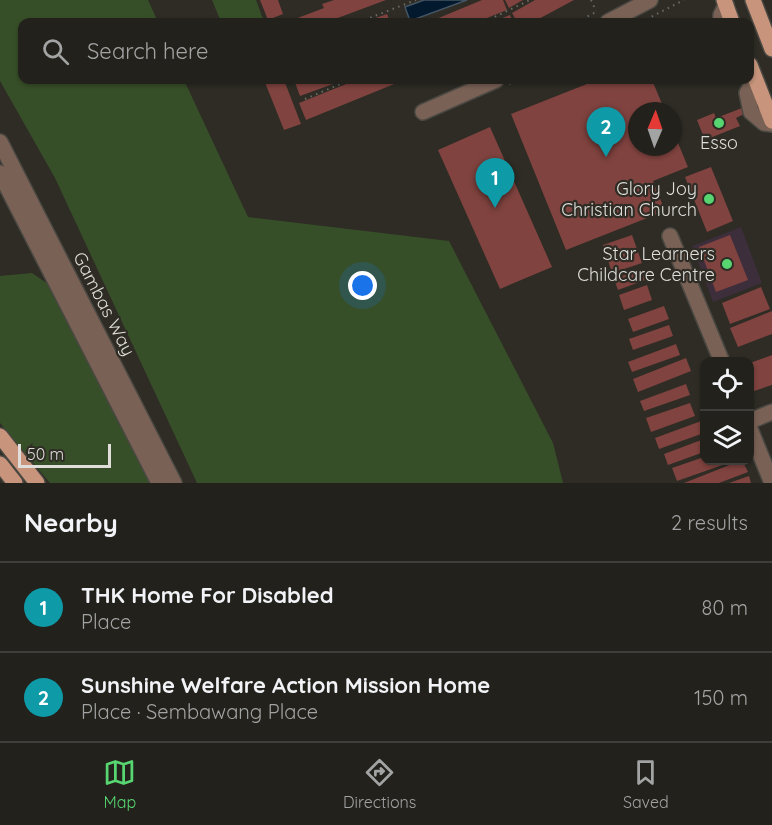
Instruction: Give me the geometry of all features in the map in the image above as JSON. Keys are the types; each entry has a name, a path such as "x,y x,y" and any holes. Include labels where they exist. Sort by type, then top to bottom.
{"main road":[{"path":"753,0 772,49"},
{"path":"725,2 731,18"},
{"path":"754,77 772,122"},
{"path":"0,436 37,483"},
{"path":"0,464 15,483"}],"street":[{"path":"603,17 650,0"},
{"path":"721,18 725,2"},
{"path":"423,112 487,84"},
{"name":"Gambas Way","path":"0,142 174,483"},
{"name":"Gambas Way","path":"0,172 159,483"},
{"path":"670,236 720,357"},
{"path":"754,419 772,412"},
{"path":"754,439 772,483"}],"path":[{"path":"369,18 416,0"},
{"path":"492,18 530,0"},
{"path":"591,0 603,17"},
{"path":"649,18 684,0"},
{"path":"305,99 341,84"}],"shaded area":[{"name":"Star Learners Childcare Centre","path":"741,227 762,283 713,302 692,246"}],"green space":[{"path":"0,0 148,0 156,18 18,18 18,84 186,84 248,217 449,241 553,443 563,483 197,483 55,178 0,81"},
{"path":"212,0 256,0 263,18 219,18"},
{"path":"32,273 51,286 151,483 50,483 0,423 0,276"}],"water":[{"path":"424,0 467,0 418,18 409,18 405,7"}],"building":[{"path":"260,0 278,0 283,14 267,18"},
{"path":"334,0 386,0 338,18 298,18 324,8 322,4"},
{"path":"482,0 503,0 507,10 487,18 439,18"},
{"path":"505,0 523,0 509,8"},
{"path":"535,0 574,0 540,18 515,18 512,13"},
{"path":"387,14 388,18 376,18"},
{"path":"266,84 286,84 301,124 284,130"},
{"path":"296,84 333,84 300,96"},
{"path":"346,84 394,84 306,120 299,103"},
{"path":"587,84 654,84 661,102 628,102 628,156 682,156 682,153 688,167 653,181 665,211 566,250 511,114"},
{"name":"Esso","path":"742,108 744,114 736,118 740,126 705,140 697,120 714,113 716,118"},
{"path":"490,127 552,267 500,289 438,150"},
{"name":"Glory Joy Christian Church","path":"711,167 733,221 707,232 685,177"},
{"path":"632,235 642,263 612,273 603,245"},
{"name":"Star Learners Childcare Centre","path":"730,235 748,280 716,292 699,247"},
{"path":"641,269 645,280 618,290 614,279"},
{"path":"647,285 652,300 624,310 619,295"},
{"path":"761,287 770,309 730,324 722,303"},
{"path":"664,306 669,319 633,332 628,319"},
{"path":"772,311 772,334 738,347 730,328"},
{"path":"669,325 673,336 633,350 629,339"},
{"path":"676,344 680,355 632,372 628,362"},
{"path":"772,355 772,385 754,391 754,362"},
{"path":"686,358 691,371 638,392 633,379"},
{"path":"686,384 690,395 644,411 640,401"},
{"path":"690,403 695,416 651,432 646,418"},
{"path":"700,421 700,434 659,449 655,438"},
{"path":"700,440 700,453 668,465 664,454"},
{"path":"700,458 700,465 723,465 677,481 672,468"},
{"path":"729,465 744,465 748,472 719,483 684,483"},
{"path":"749,476 751,483 729,483"}],"place":[{"name":"Esso","path":"719,123"},
{"name":"Sunshine Welfare Action Mission Home","path":"606,157"},
{"name":"Glory Joy Christian Church","path":"709,199"},
{"name":"THK Home For Disabled","path":"495,208"},
{"name":"Star Learners Childcare Centre","path":"727,264"}]}
